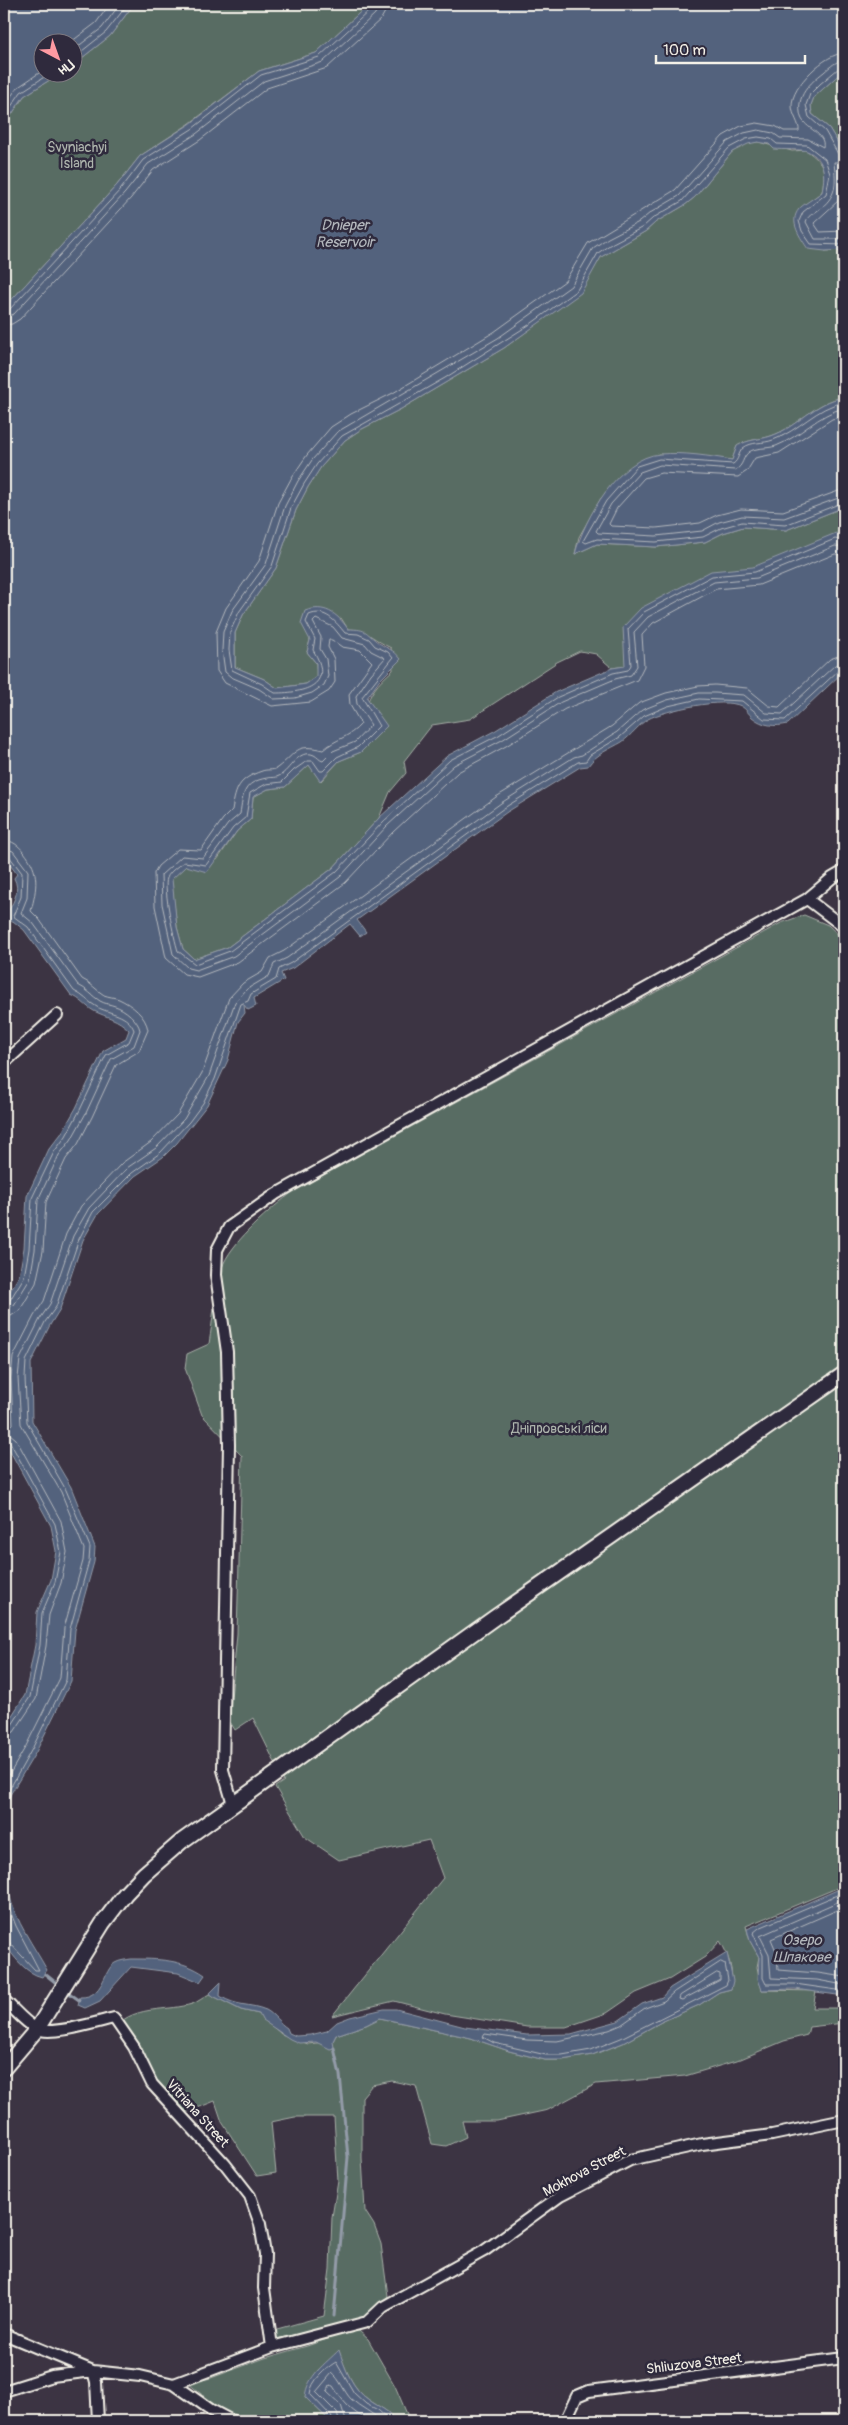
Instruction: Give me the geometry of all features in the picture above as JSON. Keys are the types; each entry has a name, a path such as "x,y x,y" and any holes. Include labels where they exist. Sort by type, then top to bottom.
{"main road":[{"path":"4,2068 37,2029 102,1923 144,1874 182,1841 844,1374"}],"street":[{"path":"233,1804 223,1770 229,1445 227,1352 216,1275 217,1250 229,1227 276,1194 807,899 832,878 844,871"},
{"path":"807,899 844,927"},
{"path":"4,1063 57,1015"},
{"path":"4,2000 37,2029"},
{"name":"Vitriana Street","path":"37,2029 48,2030 72,2027 114,2018 134,2047 152,2084 225,2164 250,2196 260,2224 265,2254 264,2288 272,2347"},
{"name":"Mokhova Street","path":"272,2347 367,2322 383,2308 484,2251 560,2196 630,2160 702,2144 772,2135 844,2120"},
{"path":"4,2334 93,2371"},
{"path":"174,2384 272,2347"},
{"name":"Shliuzova Street","path":"565,2421 577,2396 589,2391 844,2358"},
{"path":"93,2371 96,2382 98,2421"},
{"path":"4,2391 52,2376 93,2371 140,2376 174,2384 211,2410 232,2421"}],"green space":[{"name":"Svyniachyi Island","path":"134,4 369,4 316,53 259,71 189,124 140,156 117,185 4,308 4,126 24,96 47,82 82,82 82,58 110,36"},
{"path":"844,70 844,153 829,128 812,114 811,105 814,97"},
{"path":"758,142 792,151 806,150 817,159 823,168 822,192 799,209 825,251 844,250 844,397 815,409 781,432 737,446 732,460 658,454 601,498 579,537 575,554 597,544 656,547 705,542 723,533 743,527 786,530 844,507 844,574 626,666 612,668 596,654 580,651 557,662 470,719 432,725 404,761 406,773 390,792 379,818 333,868 228,947 194,959 183,949 177,927 171,879 186,866 217,860 237,831 251,819 253,797 268,789 285,787 309,765 321,781 339,761 361,752 364,716 369,698 382,680 393,670 391,648 366,633 348,629 341,618 310,640 307,652 316,663 317,677 306,684 277,688 264,679 235,667 235,633 243,615 276,568 296,510 321,467 345,440 504,348 580,293 601,257 646,231 656,222 685,205 695,197 732,152 748,143"},
{"name":"Дніпровські ліси","path":"804,915 828,925 844,940 844,1885 746,1926 750,1941 759,1957 757,1967 762,1990 816,1991 813,2008 844,2008 844,2023 809,2027 807,2035 784,2041 736,2061 685,2076 596,2084 548,2110 497,2121 462,2121 466,2137 446,2146 432,2144 416,2086 392,2081 372,2085 362,2097 362,2158 365,2211 374,2225 381,2244 388,2296 363,2319 276,2339 277,2329 324,2316 330,2269 332,2217 338,2181 334,2117 295,2117 271,2122 276,2173 257,2176 222,2122 215,2101 187,2112 157,2082 123,2020 139,2013 192,2004 209,1994 241,2010 259,2014 281,2034 308,2044 333,2041 336,2035 380,2018 471,2038 509,2051 545,2060 562,2060 592,2055 623,2043 661,2022 699,2005 719,1992 731,1989 732,1976 726,1952 720,1941 705,1957 670,1979 636,1993 607,2013 566,2027 527,2027 445,2014 394,2001 332,2016 443,1878 429,1840 339,1860 305,1837 275,1787 284,1781 253,1718 235,1730 229,1720 237,1634 242,1456 202,1415 185,1368 187,1354 209,1344 218,1286 226,1258 253,1226 274,1206 293,1192 781,923"},
{"path":"359,2331 368,2339 395,2386 410,2421 396,2421 386,2411 363,2395 350,2378 339,2351 317,2371 305,2397 330,2421 249,2421 224,2413 188,2383 211,2378 265,2358 344,2333"}],"water":[{"path":"4,4 134,4 110,36 82,58 82,32 32,32 32,82 47,82 24,96 4,126"},
{"name":"Dnieper Reservoir","path":"369,4 844,4 844,70 814,97 811,105 812,114 829,128 844,153 844,250 825,251 808,249 799,235 795,224 796,214 799,209 822,192 824,174 818,158 804,150 774,149 769,144 758,142 748,144 732,152 695,197 685,205 656,222 646,231 601,257 581,293 504,348 345,440 321,467 308,487 296,510 276,568 243,615 235,633 235,667 264,679 277,688 306,684 316,677 316,663 307,652 310,640 301,623 305,611 324,609 330,611 348,629 366,632 401,659 379,681 367,698 387,726 361,752 339,761 320,781 309,765 285,787 268,789 253,797 251,819 237,831 207,872 186,866 172,879 177,927 183,949 194,959 228,947 333,868 379,818 447,756 496,730 556,692 612,668 625,666 623,627 641,608 711,571 753,567 836,533 844,537 844,671 788,724 765,724 752,717 741,706 722,703 680,709 648,719 622,742 599,755 588,766 580,767 507,812 357,920 366,932 360,936 350,924 293,968 281,973 284,980 254,998 256,1006 248,1010 244,1005 245,1013 238,1022 228,1060 207,1105 177,1143 163,1157 135,1176 98,1214 83,1240 60,1309 31,1363 32,1421 71,1487 95,1547 94,1562 75,1630 71,1681 36,1752 10,1795 4,1821 4,1728 25,1695 35,1645 37,1612 51,1580 56,1551 51,1526 4,1440 4,1301 19,1276 24,1248 27,1196 49,1149 61,1134 76,1108 103,1051 126,1038 129,1030 116,1021 94,1011 78,998 71,995 24,930 13,921 4,922 4,909 9,910 16,894 17,887 14,878 17,874 4,857 4,308 117,185 140,156 190,124 259,71 316,53"},
{"path":"844,397 844,507 786,530 743,527 723,533 705,542 656,547 597,544 575,554 586,524 595,508 617,478 631,466 645,458 660,454 687,454 732,460 737,446 781,432 824,404"},
{"path":"4,1847 8,1887 12,1903 20,1923 47,1970 42,1977 25,1968 4,1943"},
{"name":"Озеро Шпакове","path":"844,1887 844,1996 795,1989 762,1990 758,1979 759,1957 750,1941 747,1929"},
{"path":"727,1953 733,1981 731,1989 719,1992 699,2005 661,2022 623,2043 592,2055 562,2060 545,2060 509,2051 471,2038 380,2018 336,2035 333,2041 334,2048 330,2049 316,2042 299,2043 290,2039 262,2020 259,2014 241,2010 209,1994 221,1982 220,1996 232,2002 266,2010 287,2028 289,2033 296,2036 327,2031 337,2022 384,2009 396,2009 465,2027 527,2035 571,2034 618,2021 642,2004 662,1997 670,1988"},
{"path":"131,1959 170,1961 188,1966 205,1975 200,1982 178,1973 131,1967 100,2001 85,2008 78,2005 80,1997 88,1996 98,1989 115,1963"},
{"path":"339,2350 347,2371 358,2390 396,2421 330,2421 305,2397 306,2390 313,2377"}],"waterway":[{"path":"45,1974 60,1986"},
{"path":"65,1990 79,2000"},
{"path":"334,2048 340,2075 348,2157 334,2316"}]}
